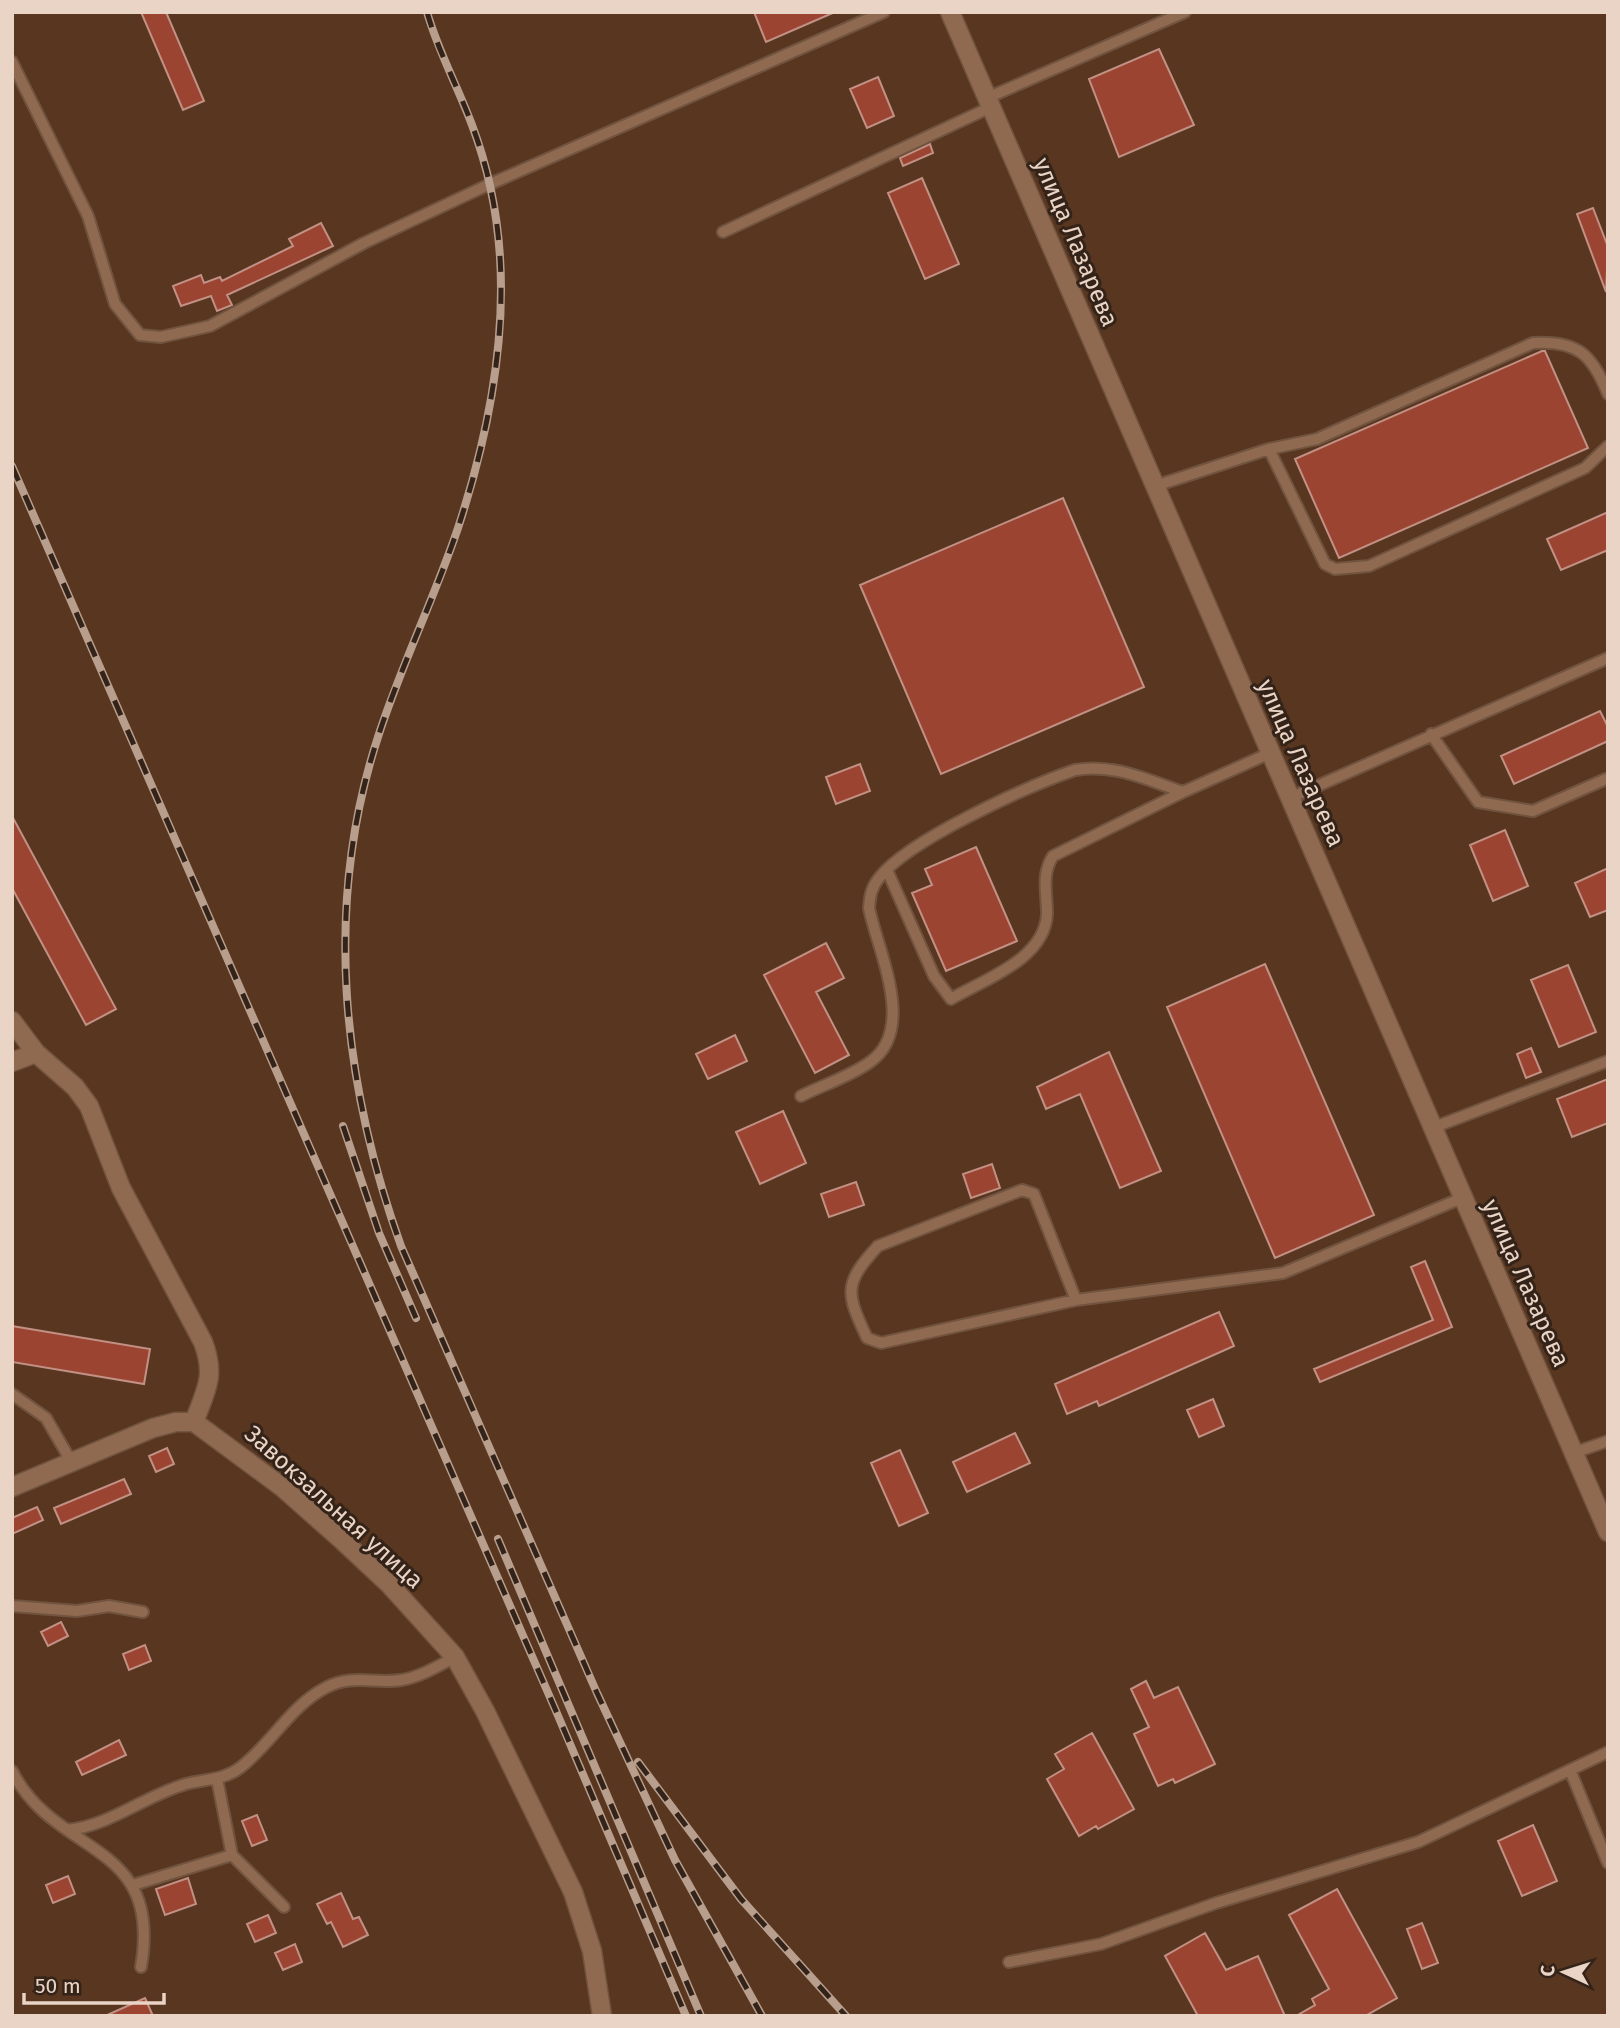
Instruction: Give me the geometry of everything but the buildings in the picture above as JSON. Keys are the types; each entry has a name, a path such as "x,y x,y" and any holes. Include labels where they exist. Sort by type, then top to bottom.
{"main road":[{"name":"улица Лазарева","path":"950,12 1608,1532"},
{"path":"12,1021 37,1053 75,1087 89,1105 121,1188 203,1342 210,1362 211,1379 194,1422 176,1422 153,1429 12,1487"},
{"path":"12,1062 37,1053"},
{"name":"Завокзальная улица","path":"194,1422 282,1487 343,1541 389,1584 455,1657 485,1711 573,1892 592,1951 602,2016"}],"lane":[{"path":"12,62 88,216 115,304 126,321 140,335 161,337 190,332 229,317 364,243 465,195 884,12"},
{"path":"723,232 989,102 1185,12"},
{"path":"1155,486 1269,449 1317,439 1532,343 1552,342 1575,348 1590,358 1608,394"},
{"path":"1269,449 1325,564 1335,569 1369,566 1585,468 1608,446"},
{"path":"1290,798 1608,658"},
{"path":"1431,734 1478,802 1533,811 1606,779"},
{"path":"887,870 934,976 951,999 1030,952 1041,940 1047,911 1044,877 1053,856 1270,752"},
{"path":"802,1096 871,1062 883,1049 895,1015 869,908 870,892 887,870 961,820 1075,769 1094,766 1115,768 1183,792"},
{"path":"1432,1128 1608,1061"},
{"path":"1076,1300 1034,1194 1022,1190 878,1246 862,1263 851,1283 852,1307 867,1338 881,1343 1076,1300 1283,1273 1462,1198"},
{"path":"12,1394 46,1418 71,1461"},
{"path":"1573,1453 1608,1441"},
{"path":"12,1606 77,1611 109,1606 143,1612"},
{"path":"67,1830 100,1824 172,1788 217,1779 241,1768 297,1709 328,1686 359,1679 399,1681 427,1672 455,1657"},
{"path":"1009,1962 1101,1944 1216,1903 1418,1842 1608,1752"},
{"path":"1570,1770 1608,1863"},
{"path":"12,1771 33,1803 67,1830 97,1847 133,1885 145,1926 141,1967"},
{"path":"217,1779 232,1855 284,1907"},
{"path":"133,1885 232,1855"}],"railway":[{"path":"427,12 472,125 490,185 499,247 501,289 498,349 483,440 467,499 449,554 387,711 361,800 350,864 346,929 347,993 353,1057 365,1121 401,1246 597,1693 675,1860 762,2016"},
{"path":"12,466 556,1711 686,2016"},
{"path":"343,1126 379,1233 416,1318"},
{"path":"498,1539 701,2016"},
{"path":"638,1762 741,1899 846,2016"}]}
